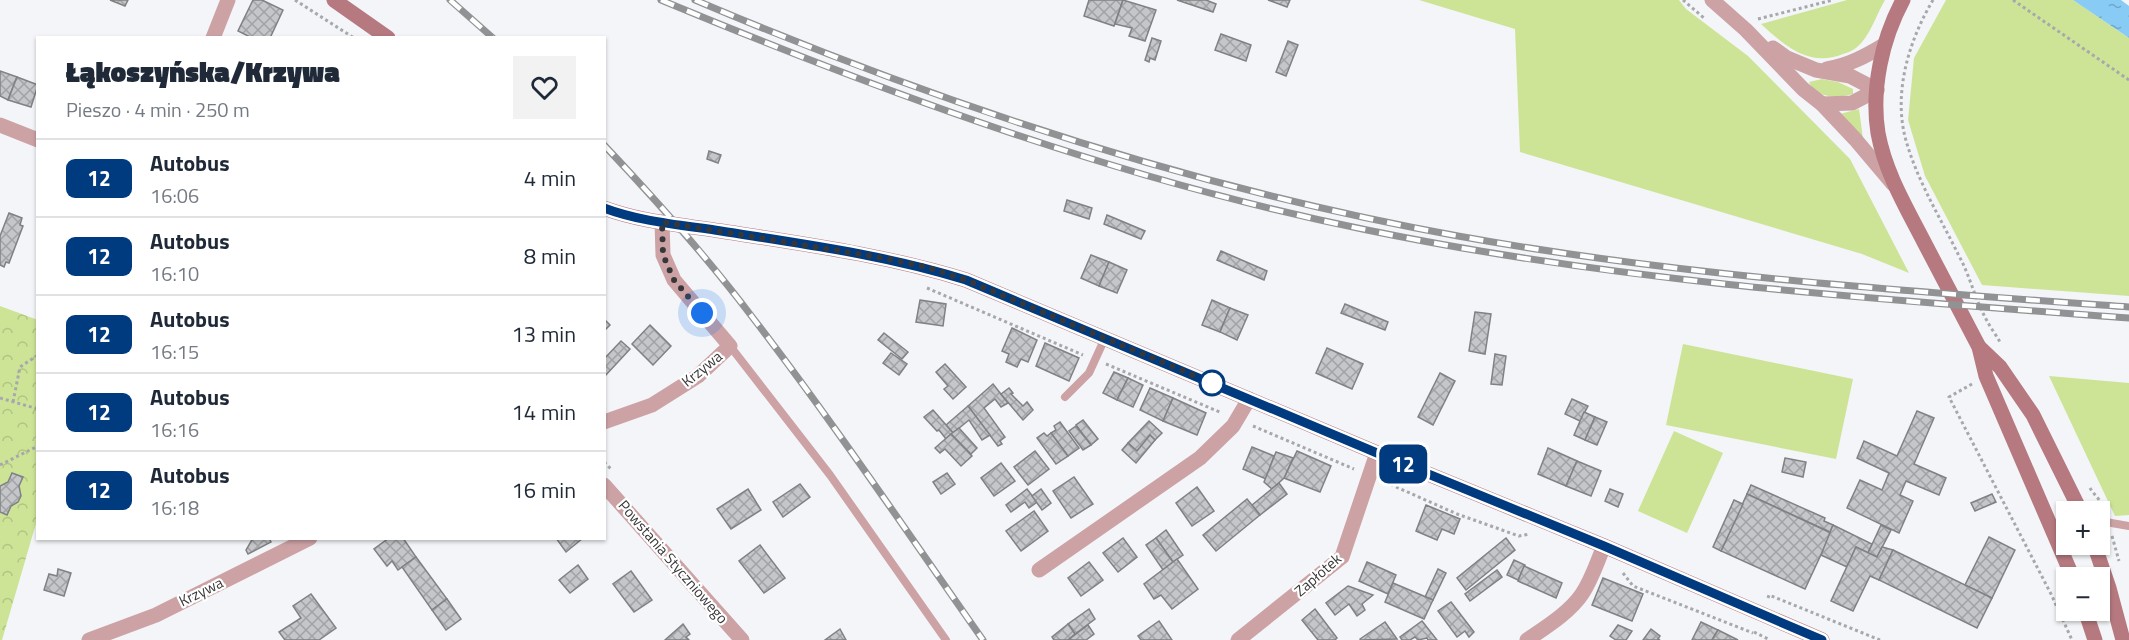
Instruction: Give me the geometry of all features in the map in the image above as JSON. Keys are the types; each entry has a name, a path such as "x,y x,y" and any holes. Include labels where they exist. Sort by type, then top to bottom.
{"street":[{"path":"214,36 228,0"},
{"path":"334,0 385,36"},
{"path":"1712,0 1746,30 1803,89 1822,104 1894,186"},
{"path":"1903,0 1884,45 1877,90 1878,134 1894,186 1979,347 1986,376 2068,567"},
{"path":"1746,30 1787,58 1816,70 1850,76 1877,90"},
{"path":"1816,70 1840,67 1859,60 1884,45"},
{"path":"1822,104 1852,103 1877,90"},
{"path":"0,125 36,139"},
{"path":"606,208 662,222 883,258 926,267 966,280 1377,453 1601,552 1822,640"},
{"name":"Krzywa","path":"606,421 652,405 698,376 730,346 674,280 663,255 662,222"},
{"path":"1979,347 2000,367 2032,415 2075,501"},
{"path":"1039,570 1200,458 1233,426 1250,399"},
{"name":"Zapłotek","path":"1238,640 1342,557 1377,453"},
{"name":"Powstania Styczniowego","path":"606,487 742,640"},
{"name":"Krzywa","path":"89,640 156,615 306,540"},
{"path":"1527,640 1580,597 1588,585 1601,552"},
{"path":"2098,555 2123,640"},
{"path":"2089,621 2095,640"}],"lane":[{"path":"1065,398 1089,373 1105,338"},
{"path":"730,346 830,475 946,640"},
{"path":"2110,522 2129,526"}],"path":[{"path":"295,0 351,36"},
{"path":"1933,0 1921,20 1905,64 1901,103 1906,142 1921,182 1961,260 1985,319 2001,344"},
{"path":"2013,0 2129,80"},
{"path":"921,285 1467,518 1519,536 1539,534"},
{"path":"13,402 20,367 36,356"},
{"path":"0,398 36,408"},
{"path":"1949,398 2051,594 2072,640"},
{"path":"0,465 36,447"},
{"path":"2085,480 2100,501"},
{"path":"2110,537 2120,563"},
{"path":"1601,552 1633,586 1753,633"}],"green space":[{"path":"1419,0 1679,0 1686,9 1748,56 1850,159 1909,273 1862,254 1520,152 1515,29"},
{"path":"1847,0 1885,0 1861,43 1849,52 1831,58 1808,56 1798,52 1779,40 1761,24"},
{"path":"1946,0 2073,0 2129,38 2129,296 1982,285 1925,176 1908,120 1914,58"},
{"path":"1822,79 1838,82 1853,89 1853,94 1828,96 1817,92 1809,82"},
{"path":"1859,109 1863,139 1840,114"},
{"path":"0,306 36,319 36,523 2,640 0,640"},
{"path":"1683,344 1853,379 1836,459 1666,425"},
{"path":"2049,376 2129,383 2129,515 2115,516 2110,501 2108,501"},
{"path":"1674,431 1723,453 1687,533 1638,511"}],"water":[{"path":"2073,0 2121,0 2129,6 2129,38"}],"building":[{"path":"110,0 128,0 125,6"},
{"path":"253,0 262,0 283,10 271,36 248,36 238,31"},
{"path":"1089,0 1123,0 1114,26 1084,16"},
{"path":"1123,0 1156,10 1145,41 1129,36 1132,28 1115,24"},
{"path":"1177,0 1206,0 1216,4 1213,12"},
{"path":"1268,0 1290,0 1287,7"},
{"path":"1221,34 1251,45 1246,61 1215,50"},
{"path":"1152,38 1161,41 1155,60 1150,58 1149,62 1145,60"},
{"path":"1288,41 1298,45 1286,76 1276,72"},
{"path":"0,71 17,77 8,100 0,96"},
{"path":"17,77 36,84 31,107 8,100"},
{"path":"709,151 721,155 718,163 707,159"},
{"path":"1067,200 1092,208 1089,219 1064,211"},
{"path":"9,213 22,218 20,225 23,226 9,263 6,262 4,267 0,265 0,236"},
{"path":"1107,215 1145,231 1141,239 1104,224"},
{"path":"1221,251 1267,271 1264,280 1217,260"},
{"path":"1091,255 1109,262 1099,286 1081,278"},
{"path":"1109,262 1127,270 1117,293 1099,286"},
{"path":"920,300 946,304 943,326 916,322"},
{"path":"1212,300 1230,308 1220,332 1202,325"},
{"path":"1345,304 1388,322 1385,330 1341,313"},
{"path":"1230,308 1248,315 1237,340 1220,332"},
{"path":"1475,312 1491,314 1485,354 1469,351"},
{"path":"650,325 671,346 653,365 632,344"},
{"path":"1012,328 1037,340 1028,362 1021,359 1017,367 1006,362 1009,354 1002,351"},
{"path":"884,333 908,352 902,359 878,340"},
{"path":"621,341 630,349 606,375 606,357"},
{"path":"1045,343 1079,358 1069,381 1036,366"},
{"path":"1327,348 1363,364 1352,389 1316,373"},
{"path":"891,353 907,364 899,375 883,363"},
{"path":"1495,354 1506,356 1502,385 1491,384"},
{"path":"945,364 966,387 953,399 944,389 948,386 936,372"},
{"path":"1114,372 1128,378 1117,400 1103,393"},
{"path":"1440,373 1455,381 1433,425 1418,417"},
{"path":"1128,378 1143,385 1133,407 1117,400"},
{"path":"993,384 1008,403 1001,407 995,399 984,408 1005,437 1000,441 1002,444 998,446 968,406"},
{"path":"1009,388 1013,393 1011,394 1023,406 1027,402 1033,410 1023,420 1001,394"},
{"path":"1150,388 1173,398 1163,421 1140,410"},
{"path":"1173,398 1206,413 1197,435 1163,421"},
{"path":"1572,399 1588,406 1580,421 1565,414"},
{"path":"968,406 990,435 982,440 969,420 953,433 946,425"},
{"path":"933,410 953,433 946,439 924,417"},
{"path":"1917,411 1934,418 1914,464 1946,478 1939,495 1906,481 1900,495 1913,501 1899,533 1847,508 1860,480 1882,490 1889,473 1857,458 1864,441 1897,456"},
{"path":"1584,412 1595,417 1585,440 1574,435"},
{"path":"1595,417 1607,422 1597,445 1585,440"},
{"path":"1083,420 1098,439 1091,445 1076,425"},
{"path":"1149,421 1162,433 1155,440 1150,435 1137,451 1128,443"},
{"path":"1060,422 1079,448 1068,456 1051,433 1056,430 1054,426"},
{"path":"1076,426 1091,445 1083,450 1069,431"},
{"path":"959,428 977,448 971,454 951,434"},
{"path":"1044,433 1047,436 1051,433 1068,456 1056,464 1037,438"},
{"path":"951,434 972,456 961,466 945,449 940,453 935,448"},
{"path":"1150,435 1155,440 1136,463 1122,450 1128,443 1137,451"},
{"path":"1252,447 1274,456 1266,479 1243,469"},
{"path":"1548,448 1577,461 1566,486 1538,474"},
{"path":"1035,451 1049,469 1028,485 1014,467"},
{"path":"1297,451 1331,466 1320,492 1284,478"},
{"path":"1276,452 1293,458 1284,478 1272,489 1264,482"},
{"path":"1785,458 1806,462 1803,477 1782,472"},
{"path":"1577,461 1601,471 1591,496 1566,486"},
{"path":"1001,463 1015,481 994,496 981,478"},
{"path":"12,473 23,477 19,486 21,496 18,502 11,506 7,515 0,512 0,486 8,482"},
{"path":"947,473 955,484 941,494 933,482"},
{"path":"1074,477 1093,504 1071,518 1053,491"},
{"path":"1279,483 1287,494 1260,515 1252,505"},
{"path":"800,484 810,497 783,517 773,502"},
{"path":"1751,485 1825,518 1824,521 1833,525 1830,532 1747,494"},
{"path":"1197,487 1214,511 1192,526 1176,503"},
{"path":"748,489 761,510 731,529 717,509"},
{"path":"1027,489 1037,502 1029,508 1025,502 1011,512 1006,505"},
{"path":"1041,489 1051,503 1042,510 1032,496"},
{"path":"1610,489 1623,494 1618,507 1605,501"},
{"path":"1747,494 1831,533 1805,589 1721,551"},
{"path":"1992,494 1996,502 1975,511 1971,503"},
{"path":"1247,499 1260,515 1216,551 1203,535"},
{"path":"1734,500 1743,504 1721,551 1713,547"},
{"path":"1426,505 1460,519 1454,534 1442,529 1437,540 1416,531"},
{"path":"1034,511 1048,531 1021,551 1006,531"},
{"path":"1833,525 1872,544 1868,553 1856,547 1847,567 1821,555"},
{"path":"1881,525 1891,530 1877,557 1868,553"},
{"path":"1166,530 1183,555 1173,562 1156,538"},
{"path":"1989,537 2015,550 1992,598 1965,585"},
{"path":"1123,538 1137,557 1118,572 1103,553"},
{"path":"1156,538 1173,562 1163,570 1146,545"},
{"path":"1506,538 1515,550 1466,590 1457,578"},
{"path":"252,540 270,540 271,542 248,554 246,550"},
{"path":"386,540 404,540 416,557 398,570 392,561 387,566 374,549"},
{"path":"557,540 581,540 566,552"},
{"path":"760,545 785,578 764,593 739,561"},
{"path":"1856,547 1877,557 1882,547 1893,550 1879,580 1870,576 1853,611 1831,601"},
{"path":"1893,550 1992,598 1977,628 1879,580"},
{"path":"416,557 447,599 432,610 402,567"},
{"path":"1177,559 1198,589 1172,609 1161,595 1154,599 1144,584"},
{"path":"1514,560 1525,565 1518,580 1507,575"},
{"path":"1089,562 1103,580 1081,596 1068,578"},
{"path":"1367,562 1396,575 1388,594 1359,581"},
{"path":"578,565 588,579 570,593 559,580"},
{"path":"1524,566 1562,583 1556,598 1518,581"},
{"path":"58,569 71,573 64,596 44,590 49,574 57,576"},
{"path":"1438,569 1446,573 1433,600 1425,597"},
{"path":"1497,570 1502,577 1470,601 1465,594"},
{"path":"631,571 652,600 634,612 613,584"},
{"path":"1603,578 1643,594 1632,621 1592,605"},
{"path":"1393,583 1433,600 1424,619 1385,602"},
{"path":"1348,586 1373,595 1362,604 1365,610 1357,616 1349,604 1335,615 1326,603"},
{"path":"311,594 336,628 319,640 285,640 279,632 301,618 293,606"},
{"path":"447,599 461,619 446,630 432,610"},
{"path":"1451,602 1474,632 1469,637 1465,631 1457,637 1438,611"},
{"path":"1089,609 1095,619 1075,634 1068,624"},
{"path":"1315,609 1337,638 1335,640 1318,640 1302,620"},
{"path":"1159,621 1172,640 1141,640 1138,636"},
{"path":"1422,621 1437,640 1427,638 1418,640 1415,637 1402,640 1400,637"},
{"path":"1385,622 1397,639 1360,639"},
{"path":"1701,622 1718,630 1712,640 1692,640"},
{"path":"683,624 690,634 686,637 689,640 665,640"},
{"path":"1068,624 1075,634 1068,640 1054,640 1052,637"},
{"path":"1088,625 1094,634 1086,640 1068,640"},
{"path":"1618,625 1632,631 1626,640 1616,640 1610,636"},
{"path":"840,629 846,640 825,640"},
{"path":"1651,629 1660,636 1658,639 1660,640 1643,640"},
{"path":"1718,630 1738,640 1712,640"}],"railway":[{"path":"450,0 491,36"},
{"path":"661,0 921,102 1097,161 1186,187 1367,230 1462,248 1652,276 1842,296 2129,318"},
{"path":"695,0 787,38 975,108 1166,168 1360,217 1541,250 1709,272 1793,281 2129,307"},
{"path":"606,147 718,273 783,357 983,640"}],"bus line":[{"name":"12","path":"606,209 662,222 883,258 926,267 966,280 1604,546 1822,640"}],"route":[{"path":"702,313 674,280 663,255 662,222 926,267 966,280 1212,383"}]}
